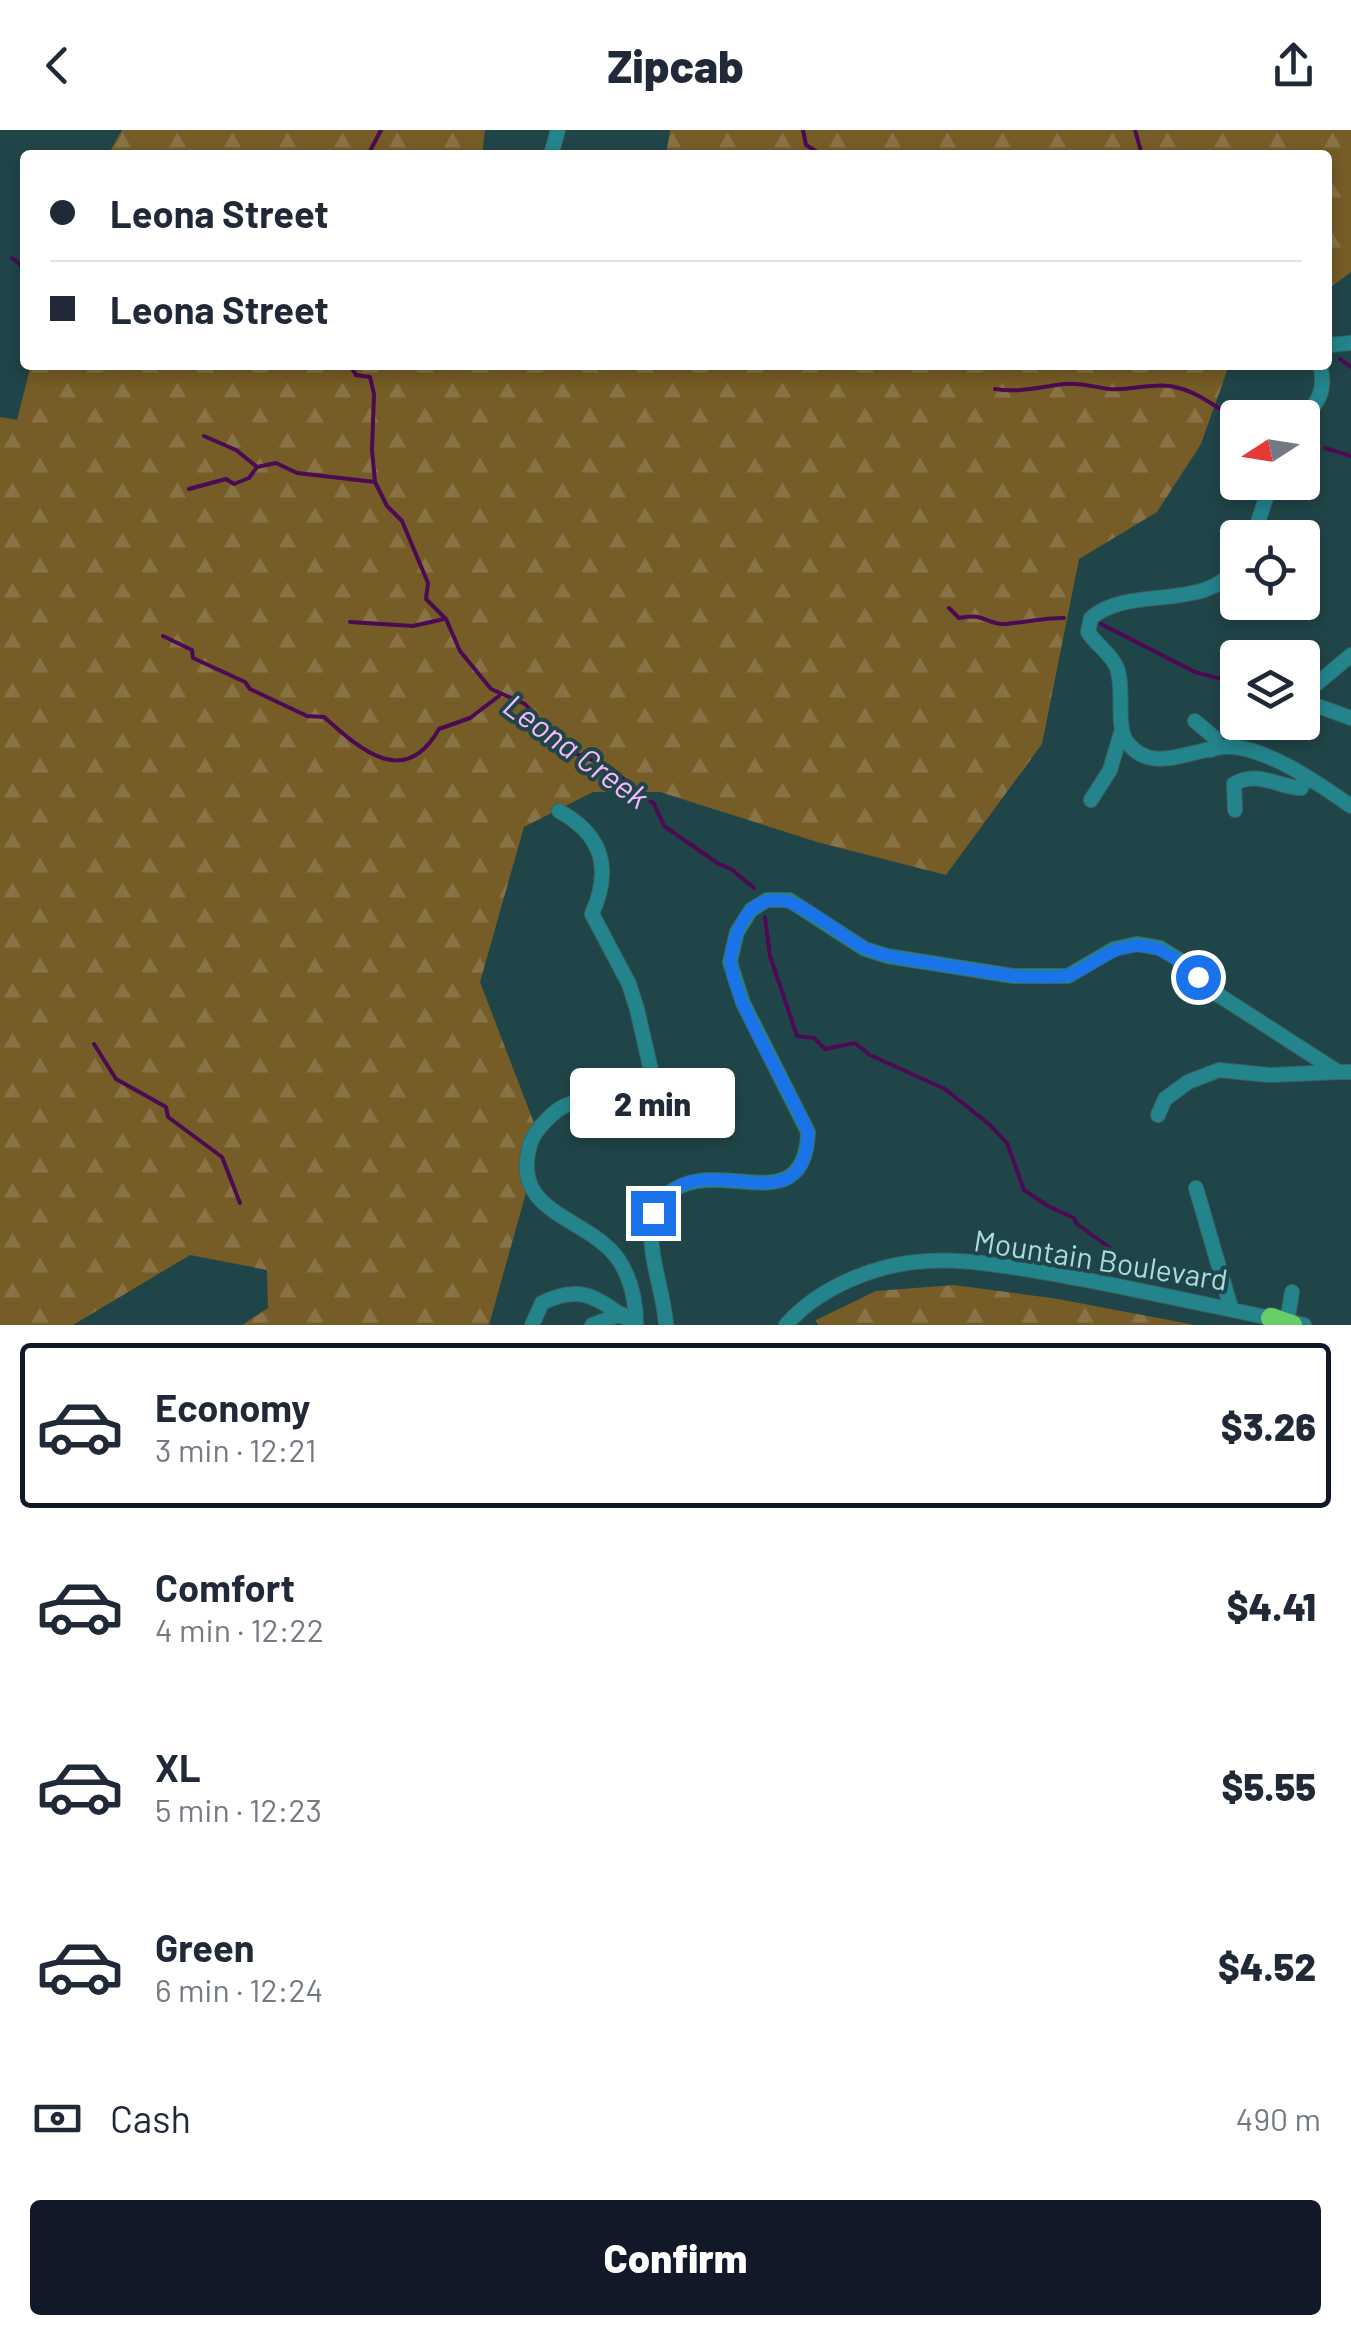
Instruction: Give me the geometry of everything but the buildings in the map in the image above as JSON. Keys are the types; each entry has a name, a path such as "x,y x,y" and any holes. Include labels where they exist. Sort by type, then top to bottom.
{"street":[{"path":"1317,400 1321,394 1320,370"},
{"path":"1090,800 1110,770 1121,732 1122,692 1116,666 1088,632 1091,618 1099,611 1122,604 1205,589 1220,582"},
{"path":"1351,655 1313,687 1309,697 1315,705 1351,718"},
{"path":"1195,721 1215,738 1211,750"},
{"path":"1121,732 1136,754 1149,758 1170,760 1234,747 1285,765 1351,806"},
{"path":"1235,810 1234,784 1244,778 1276,780 1291,788 1301,788 1306,778"},
{"path":"559,811 580,822 598,849 604,867 603,880 592,914 630,984 653,1079 643,1094 564,1106 532,1137 525,1163 530,1186 540,1200 604,1243 619,1260 635,1302 636,1325"},
{"path":"666,1325 651,1236 653,1213 664,1196 685,1183 712,1178 754,1184 780,1182 799,1169 807,1152 808,1132 743,1004 730,962 737,932 751,910 767,900 789,900 865,949 1013,976 1068,976 1114,949 1136,944 1160,948 1217,994 1345,1072"},
{"path":"1158,1114 1165,1099 1188,1082 1219,1070 1269,1076 1345,1072"},
{"path":"1196,1188 1231,1308"},
{"name":"Mountain Boulevard","path":"786,1325 795,1314 829,1292 877,1269 930,1260 1031,1270 1304,1325"},
{"path":"1283,1321 1292,1292"},
{"path":"532,1325 542,1303 567,1294 586,1295 607,1303 636,1325"},
{"path":"592,1325 622,1314"}],"green space":[{"path":"122,130 485,130 483,150 111,150"},
{"path":"670,130 1351,130 1351,272 1332,286 1332,150 667,150"},
{"path":"30,370 1227,370 1201,444 1157,512 1079,559 1042,744 946,875 817,842 660,792 593,792 524,827 480,982 537,1131 529,1182 489,1325 242,1325 268,1308 267,1270 190,1255 73,1325 0,1325 0,417 17,420"},
{"path":"954,1285 1058,1299 1195,1325 818,1325 816,1320 876,1291"}],"waterway":[{"path":"371,150 381,130"},
{"path":"803,130 806,145 814,150"},
{"path":"1135,130 1141,150"},
{"path":"12,258 20,264"},
{"path":"1340,359 1351,367"},
{"name":"Leona Creek","path":"353,370 356,375 370,377 374,394 375,482 387,506 402,521 428,583 426,599 446,619 460,651 491,689 525,704 566,750 608,766 654,804 664,826 754,888"},
{"path":"995,389 1070,384 1109,389 1170,386 1197,395 1220,410"},
{"path":"204,436 236,450 256,466"},
{"path":"1325,448 1351,456"},
{"path":"189,489 226,479 234,484 249,478 257,467 276,463 297,473 375,482"},
{"path":"949,608 959,618 975,617 1000,624 1064,618"},
{"path":"350,622 413,626 444,619"},
{"path":"1101,624 1195,672 1220,679"},
{"path":"163,636 192,650 193,658 245,682 250,689 307,716 324,717 368,752 398,761 426,747 439,729 470,718 499,696"},
{"name":"Leona Creek","path":"765,917 770,956 797,1036 814,1038 825,1049 855,1043 870,1055 945,1089 1007,1143 1024,1190 1074,1218 1118,1254 1128,1274"},
{"path":"94,1044 116,1079 166,1107 168,1117 222,1157 240,1203"}],"route":[{"path":"653,1213 664,1196 685,1183 712,1178 754,1184 780,1182 799,1169 807,1152 808,1132 743,1004 730,962 737,932 751,910 767,900 789,900 865,949 888,956 1013,976 1068,976 1114,949 1136,944 1160,948 1198,977"}]}
